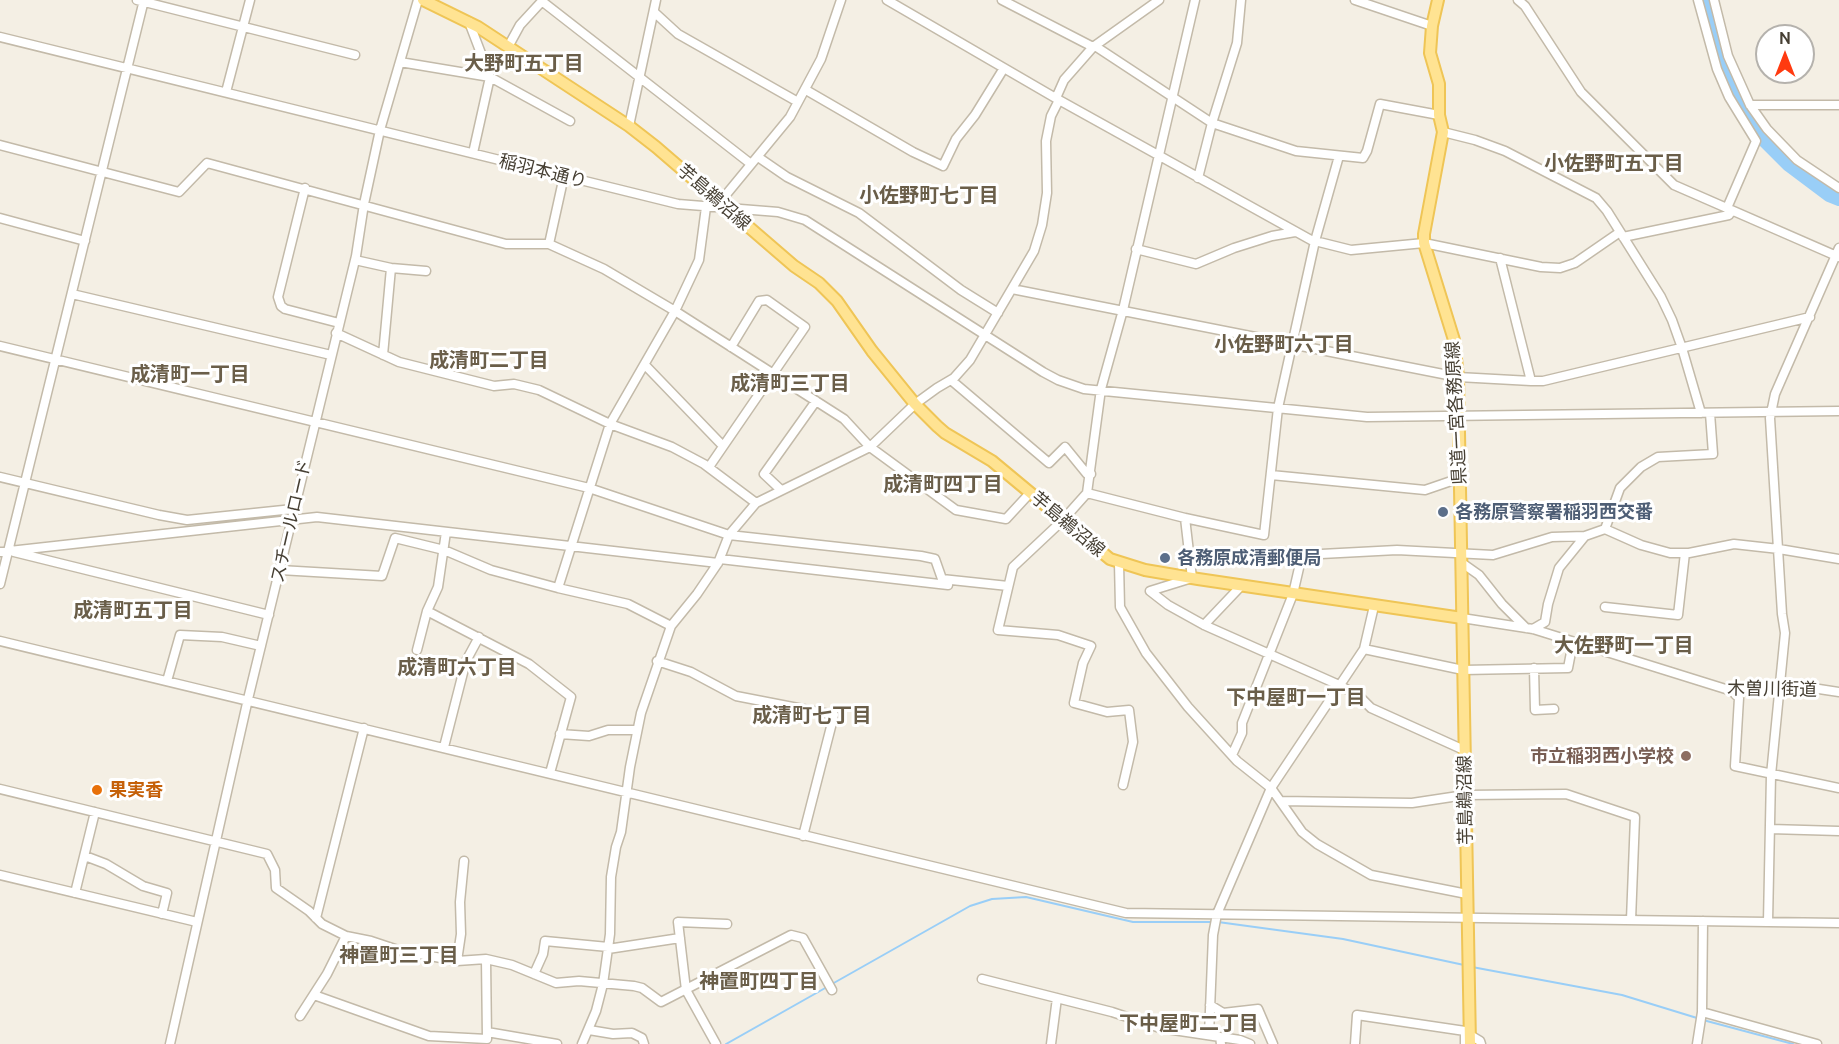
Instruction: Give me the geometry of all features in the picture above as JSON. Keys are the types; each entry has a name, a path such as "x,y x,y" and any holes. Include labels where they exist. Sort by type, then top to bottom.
{"main road":[{"name":"芋島鵜沼線","path":"423,0 469,22 629,126 656,147 837,301 872,351 915,405 945,433 992,461 1110,559 1145,570 1192,578 1462,618 1469,966 1468,1037"},
{"name":"県道一宮各務原線","path":"1438,0 1432,26 1430,53 1440,94 1439,115 1443,132 1424,243 1454,340 1458,377 1462,618"}],"street":[{"path":"226,92 250,0"},
{"name":"スチールロード","path":"170,1044 248,699 355,260 380,130 418,0"},
{"path":"629,126 656,0"},
{"path":"723,205 751,164 790,117 806,90 821,59 841,0"},
{"path":"887,0 899,3 1057,99 1316,242 1351,250 1424,243 1541,267 1560,268 1575,263 1621,234 1728,215 1756,141 1729,97 1717,69 1698,0"},
{"path":"1003,0 1094,46 1212,123 1296,151 1363,158 1380,104 1439,115"},
{"path":"582,1044 589,1030 603,984 608,948 611,878 641,713 657,661 671,626 697,594 719,561 729,535 756,503 870,447 915,405 951,380 970,360 1034,251 1042,225 1047,193 1046,141 1051,116 1064,80 1094,46 1159,0"},
{"path":"1123,784 1133,742 1129,710 1107,712 1074,703 1083,663 1091,646 1058,635 998,630 1013,567 1062,521 1087,493 1101,389 1123,310 1195,0"},
{"path":"1198,178 1212,123 1237,43 1241,0"},
{"path":"1355,0 1432,26"},
{"path":"1518,0 1525,6 1581,92 1674,185 1838,254 1775,394 1770,412 1785,633 1771,775 1768,922"},
{"path":"1714,0 1728,56 1750,105 1767,129 1797,160 1839,188"},
{"path":"0,584 6,548 28,476 128,68 141,1 355,55"},
{"path":"508,47 520,25 543,1 751,164"},
{"path":"654,12 678,34 798,102"},
{"path":"469,22 490,77 473,153"},
{"name":"稲羽本通り","path":"0,38 678,204 706,207 723,205 778,212 805,220 1058,380 1084,389 1367,417 1839,411"},
{"path":"400,62 490,77 570,121"},
{"path":"806,90 913,152 943,166 956,139 975,115 1004,68"},
{"path":"1750,105 1839,105"},
{"path":"1443,132 1475,140 1504,151 1596,198 1607,211 1661,297 1672,320 1705,413 1713,454 1658,457 1641,467 1620,488 1605,529"},
{"path":"0,145 180,192 207,162 506,244 549,244 604,269 675,311 844,419 870,447 956,510 1006,519 1030,493"},
{"path":"1087,493 1264,535 1278,408 1316,242 1339,156"},
{"path":"758,157 787,177 859,213 961,290 998,313"},
{"path":"549,244 564,176"},
{"path":"306,188 278,297 281,306 285,309 339,323"},
{"path":"558,588 610,424 675,311 699,260 706,207 711,198 710,194"},
{"path":"0,218 85,241"},
{"path":"1136,249 1196,264 1234,248 1272,236 1295,232"},
{"path":"1500,258 1531,381"},
{"path":"355,260 391,268 426,271"},
{"path":"383,355 391,268"},
{"path":"1012,289 1458,377 1531,381 1543,381 1810,317"},
{"path":"72,294 331,355"},
{"path":"709,467 805,327 767,300 759,301 731,347"},
{"path":"336,333 399,362 494,386 514,384 539,390 610,424 672,447 709,467 756,503"},
{"path":"0,346 588,488 729,535 921,556 935,559 942,579 1008,586"},
{"path":"645,365 723,446"},
{"path":"951,380 1049,463 1065,447 1087,474 1091,474"},
{"path":"781,490 764,474 816,401"},
{"path":"1271,475 1425,490 1460,478"},
{"path":"0,477 187,520 293,509"},
{"path":"6,548 317,517 967,587 967,582"},
{"path":"1185,518 1192,578 1150,591 1168,605 1204,625 1339,685 1359,696 1371,708 1464,750"},
{"path":"1232,754 1242,733 1242,723 1293,594 1302,555 1397,550 1462,559 1493,555 1552,537 1585,536 1605,529 1641,545 1670,553 1685,553 1734,544 1839,559"},
{"path":"417,650 427,611 438,587 446,532"},
{"path":"1462,559 1479,575 1502,604 1530,629 1545,622 1559,568 1585,536"},
{"path":"280,570 382,576 395,538 444,550 491,570 628,604 671,626"},
{"path":"0,543 6,548 269,615"},
{"path":"1605,607 1678,615 1685,553"},
{"path":"1119,563 1120,607 1146,653 1188,707 1232,754 1271,788 1302,832 1317,844 1371,875 1467,894"},
{"path":"1204,625 1242,586"},
{"path":"1209,1035 1216,914 1271,788 1364,649 1374,606"},
{"path":"427,611 529,664 571,697 550,773"},
{"name":"木曽川街道","path":"1462,618 1530,629 1732,691 1819,688 1839,692"},
{"path":"167,681 180,635 222,637 261,646"},
{"path":"444,747 466,661 479,637"},
{"path":"0,641 248,699 1126,913 1839,923"},
{"path":"1364,649 1463,670 1568,668 1573,642"},
{"path":"657,661 691,672 736,696 834,715 803,836"},
{"path":"1534,668 1535,710 1554,709"},
{"path":"1732,691 1739,698 1735,766 1839,788"},
{"path":"316,918 364,728"},
{"path":"561,734 589,736 608,730 638,730"},
{"path":"0,789 267,854 275,870 276,888 322,924 346,936 372,941 398,950 457,961 486,959 512,965 556,983 579,981 642,988 661,1002 791,935 803,938 830,987"},
{"path":"1281,801 1412,803 1465,795 1566,794 1635,817 1631,920"},
{"path":"75,893 95,812"},
{"path":"1770,829 1839,831"},
{"path":"85,856 106,864 143,886 167,893 162,914"},
{"path":"457,961 461,934 460,902 464,861"},
{"path":"0,875 197,922"},
{"path":"1697,1044 1701,1016 1703,921"},
{"path":"716,1044 686,990 678,922 727,924"},
{"path":"300,1016 327,974 346,936"},
{"path":"534,974 543,954 545,941 608,948 680,938"},
{"path":"486,959 488,1038"},
{"path":"982,979 1112,1012 1160,1028 1209,1035 1221,1041 1240,1040 1250,1044"},
{"path":"314,995 429,1036 557,1044"},
{"path":"1051,1044 1057,998"},
{"path":"1210,1005 1223,1013 1258,1009 1273,1044"},
{"path":"1355,1044 1357,1015 1468,1037 1480,1041 1481,1044"},
{"path":"1701,1016 1817,1044"},
{"path":"589,1030 613,1034 632,1033 642,1038 644,1044"}],"waterway":[{"path":"1705,0 1723,62 1742,106 1763,139 1789,165 1829,195 1839,199"},
{"path":"832,984 970,906 992,899 1026,897 1133,922 1212,922"},
{"path":"1218,922 1343,939 1464,965"},
{"path":"1472,967 1622,995 1697,1018"},
{"path":"726,1044 827,987"},
{"path":"1703,1020 1793,1044"}],"place":[{"name":"各務原警察署稲羽西交番","path":"1443,512"},
{"name":"各務原成清郵便局","path":"1165,558"},
{"name":"市立稲羽西小学校","path":"1686,756"},
{"name":"果実香","path":"97,790"}],"district":[{"name":"大野町五丁目","path":"524,63"},
{"name":"小佐野町五丁目","path":"1614,163"},
{"name":"小佐野町七丁目","path":"929,195"},
{"name":"小佐野町六丁目","path":"1284,344"},
{"name":"成清町二丁目","path":"489,360"},
{"name":"成清町一丁目","path":"190,374"},
{"name":"成清町三丁目","path":"790,383"},
{"name":"成清町四丁目","path":"943,484"},
{"name":"成清町五丁目","path":"133,610"},
{"name":"大佐野町一丁目","path":"1624,645"},
{"name":"成清町六丁目","path":"457,667"},
{"name":"下中屋町一丁目","path":"1296,697"},
{"name":"成清町七丁目","path":"812,715"},
{"name":"神置町三丁目","path":"399,955"},
{"name":"神置町四丁目","path":"759,981"},
{"name":"下中屋町二丁目","path":"1189,1023"}]}
